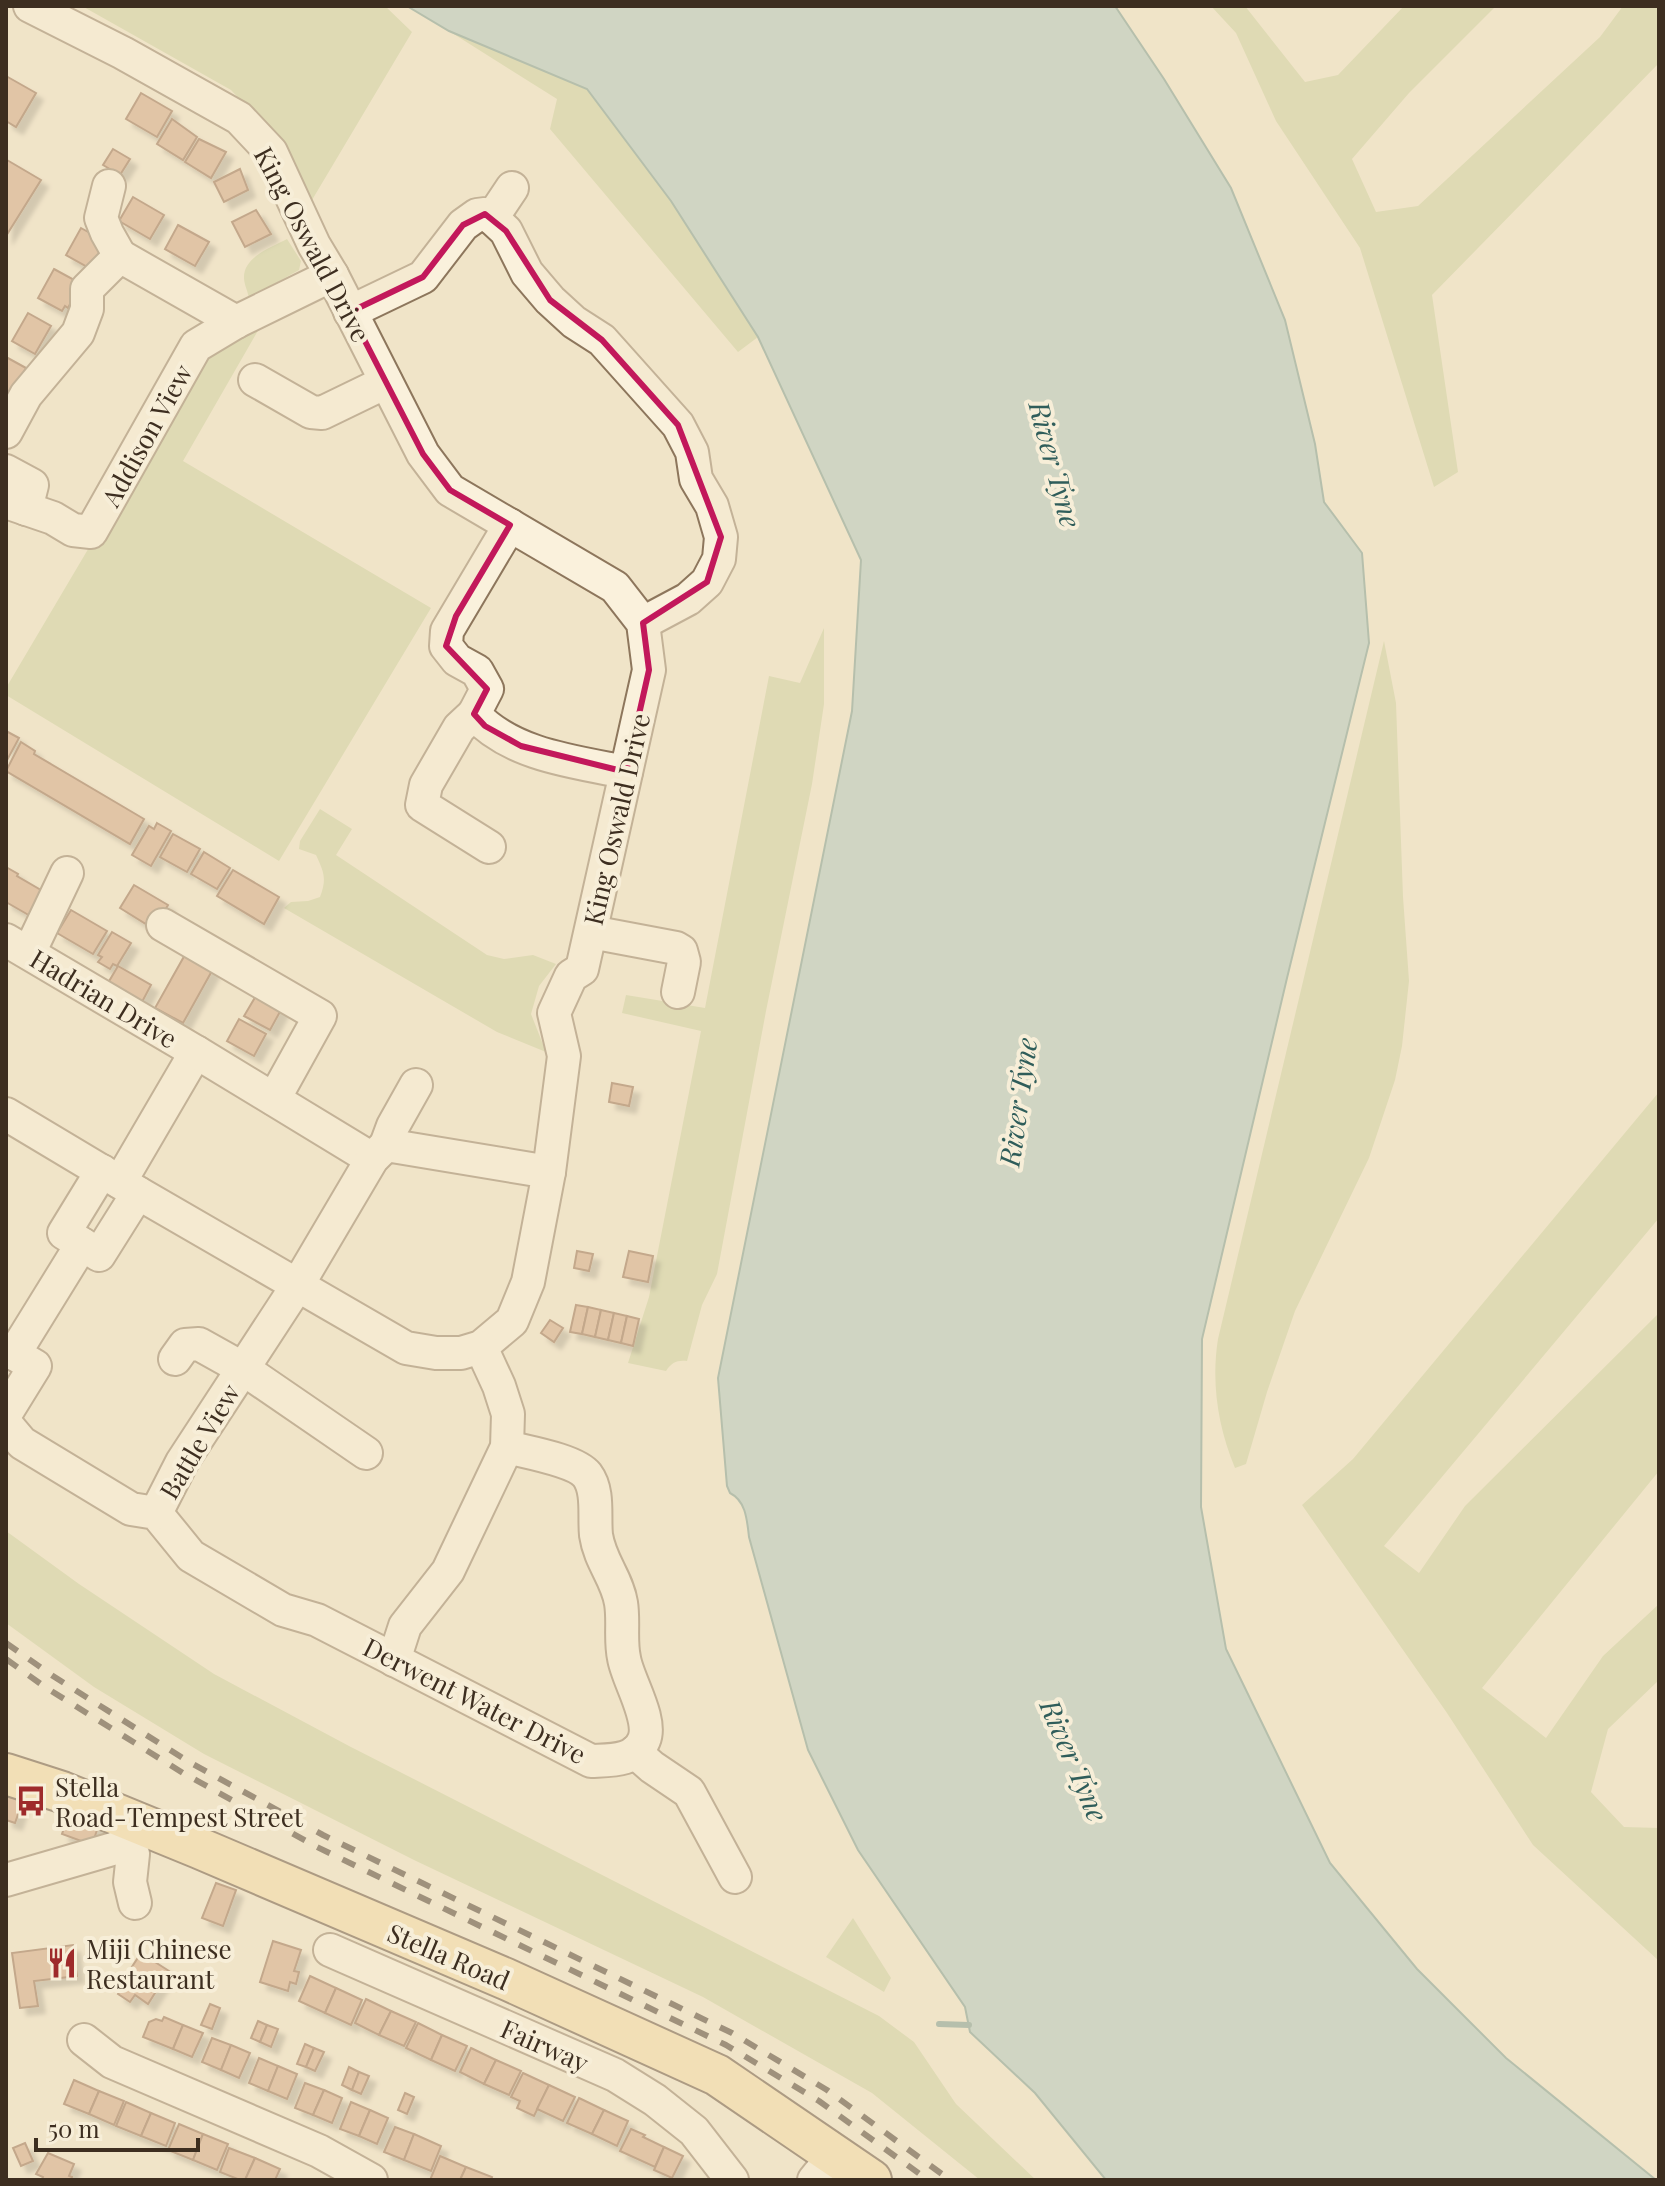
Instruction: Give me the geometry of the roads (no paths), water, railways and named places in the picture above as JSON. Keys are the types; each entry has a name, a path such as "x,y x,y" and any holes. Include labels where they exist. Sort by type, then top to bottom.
{"main road":[{"name":"Stella Road","path":"6,1774 62,1792 130,1832 506,1979 717,2075 824,2167 871,2180"}],"street":[{"name":"King Oswald Drive","path":"30,6 123,53 239,118 271,152 314,245 423,454 450,490 615,587 643,623 649,670 591,932 582,969 571,976 554,1013 564,1056 549,1172 528,1282 512,1321 481,1347"},
{"path":"109,186 101,218 120,256 236,322"},
{"path":"492,218 512,188"},
{"path":"350,312 423,277 463,225 477,215 485,214 506,231 527,273 550,300 574,322 602,340 678,425 692,452 696,479 712,506 721,537 719,559 707,582 678,605 643,623"},
{"path":"6,432 26,395 78,333 87,309 87,289 120,256"},
{"name":"Addison View","path":"16,506 53,518 73,530 91,532 196,346 236,322 332,275"},
{"path":"255,380 311,412 322,413 386,382"},
{"path":"6,471 32,485 16,506"},
{"path":"489,847 422,805 426,785 459,728 474,714 487,689 477,671 457,660 446,646 447,631 510,525"},
{"path":"474,714 485,726 521,746 626,772"},
{"path":"17,947 67,873"},
{"path":"163,925 320,1016 274,1099"},
{"path":"591,932 681,951 684,962 678,992"},
{"name":"Hadrian Drive","path":"10,1351 82,1244 64,1233 120,1182 196,1052 17,947"},
{"path":"196,1052 274,1099 379,1152 549,1172"},
{"name":"Battle View","path":"156,1513 182,1462 297,1286 416,1085"},
{"path":"6,1114 406,1348 461,1353 481,1347 508,1414 507,1447 448,1571 405,1626 394,1660"},
{"name":"Battle View","path":"175,1359 185,1345 199,1344 242,1368 366,1453"},
{"path":"6,1413 35,1366 10,1351"},
{"path":"6,1424 22,1443 131,1509 156,1513"},
{"path":"507,1447 571,1465 586,1474 593,1488 596,1536 603,1563 616,1585 622,1606 624,1661 646,1727 644,1739 635,1752 689,1792 735,1877"},
{"name":"Derwent Water Drive","path":"156,1513 191,1556 283,1610 317,1620 591,1761 621,1759 635,1752"},
{"path":"6,1880 101,1853 130,1832 133,1854 130,1882 135,1903"},
{"name":"Fairway","path":"330,1950 615,2075 655,2100 694,2131 732,2180"},
{"path":"84,2040 112,2062 319,2151 371,2180"}],"water":[{"name":"River Tyne","path":"407,6 1115,6 1231,188 1285,320 1315,444 1324,502 1362,553 1369,643 1202,1339 1201,1507 1226,1649 1330,1863 1417,1969 1506,2058 1656,2180 1106,2180 1035,2093 970,2032 965,2007 858,1850 808,1750 749,1537 745,1512 727,1486 718,1378 852,711 861,560 758,337 671,201 587,89 449,31"}],"waterway":[{"path":"939,2024 969,2025"}],"railway":[{"path":"6,1643 189,1762 323,1835 732,2033 827,2090 950,2180"},
{"path":"6,1659 45,1687 183,1773 317,1847 726,2045 819,2101 928,2180"}],"place":[{"name":"Stella Road-Tempest Street","path":"31,1801"},
{"name":"Miji Chinese Restaurant","path":"62,1963"}]}
